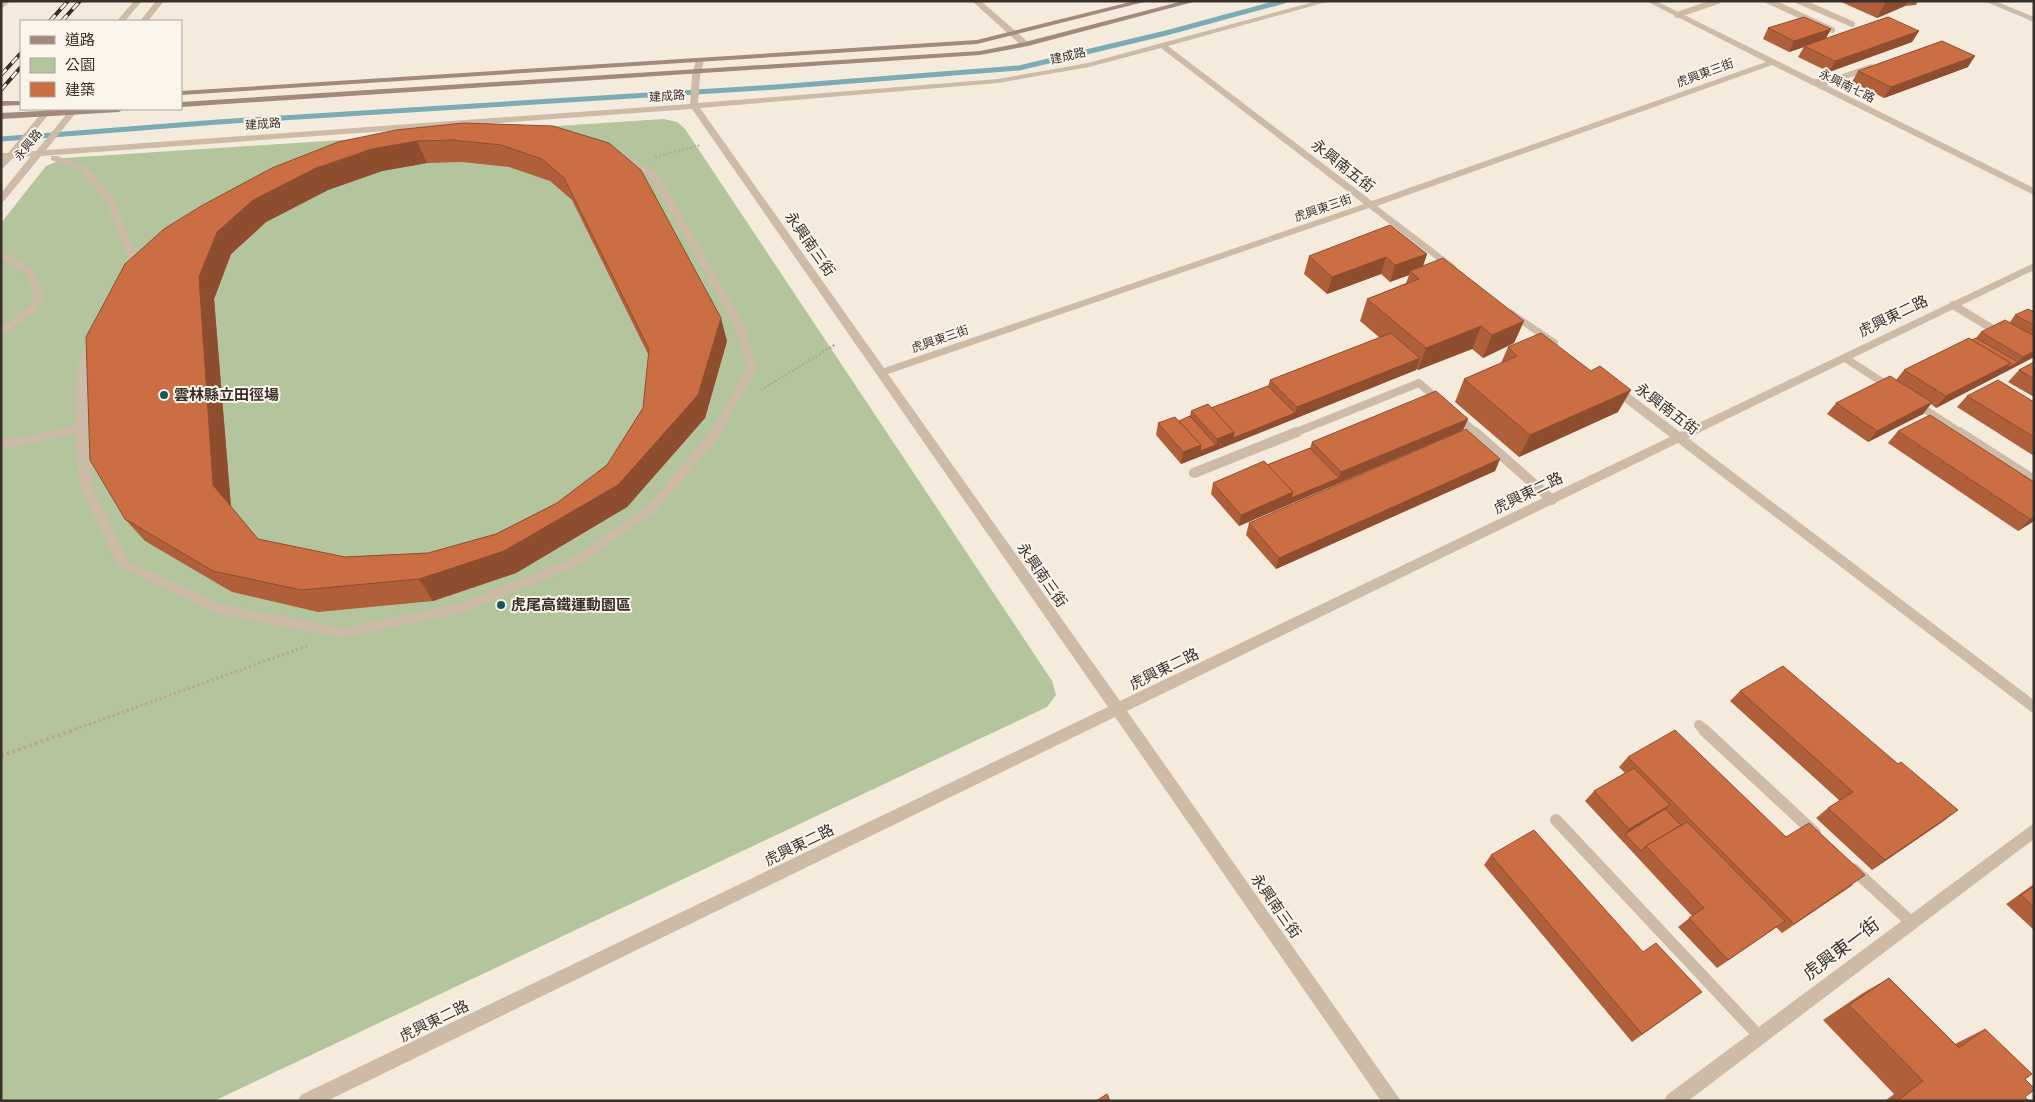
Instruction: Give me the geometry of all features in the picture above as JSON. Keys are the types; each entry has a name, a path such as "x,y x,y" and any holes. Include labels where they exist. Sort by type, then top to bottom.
{"street":[{"path":"1,8 7,1"},
{"path":"122,20 138,1"},
{"path":"145,20 160,1"},
{"path":"976,1 1025,44"},
{"path":"182,93 977,42 1014,35 1144,1"},
{"name":"建成路","path":"182,105 696,74 980,53 1025,44 1193,1"},
{"name":"建成路","path":"9,153 998,81 1041,75 1089,65 1326,1"},
{"name":"永興南七路","path":"1650,1 2034,192"},
{"path":"1988,1 2034,20"},
{"name":"永興南五街","path":"1162,45 1369,206 1461,274"},
{"path":"694,103 696,74 700,60"},
{"name":"虎興東三街","path":"880,373 1369,206 1773,62"},
{"path":"1,104 20,103"},
{"name":"永興南三街","path":"694,103 880,373 1392,1101"},
{"path":"1,116 102,110"},
{"name":"永興路","path":"1,198 71,112"},
{"name":"永興路","path":"1,167 9,153 45,114"},
{"path":"500,135 556,140 633,163 654,174 740,326 752,369 713,437 651,508 573,563 462,608 343,633 218,609 123,564 87,489 82,457 82,372 91,341 110,303 138,270 194,228 304,171 351,154 411,142 500,135"},
{"path":"54,158 83,168 110,200 138,270"},
{"path":"1,254 31,272 39,295 32,309 1,333"},
{"name":"虎興東二路","path":"307,1101 2034,266"},
{"path":"1501,304 1565,352"},
{"name":"永興南五街","path":"1605,382 2034,708"},
{"path":"1,444 20,442 82,428"},
{"name":"虎興東一街","path":"1673,1101 2034,830"}],"lane":[{"path":"1677,15 1718,1"},
{"path":"1769,1 1832,30"},
{"path":"1799,1 1852,24"},
{"path":"1812,82 1828,82 1881,63"},
{"path":"1953,305 2011,339"},
{"path":"1845,358 2034,480"},
{"path":"1194,473 1419,383 1552,500"},
{"path":"1699,725 1821,838"},
{"path":"1556,820 1759,1036"},
{"path":"1843,858 1911,922"}],"path":[{"path":"633,163 702,145"},
{"path":"731,408 836,344"},
{"path":"1,756 343,633"}],"green space":[{"name":"虎尾高鐵運動園區","path":"664,119 677,122 685,129 1052,681 1056,695 1047,707 214,1101 1,1101 1,223 46,166 65,158"}],"building":[{"path":"1804,17 1831,29 1794,41 1768,28"},
{"path":"1888,17 1919,31 1835,61 1804,46"},
{"path":"1942,41 1975,56 1891,87 1858,71"},
{"name":"雲林縣立田徑場","path":"463,123 553,126 609,143 641,170 721,318 698,395 618,485 504,551 419,579 301,590 213,571 125,519 90,460 86,337 125,264 164,229 201,206 272,168 338,142 396,130","holes":["453,140 501,145 542,159 564,178 649,349 643,408 607,465 557,503 496,534 428,553 345,557 258,539 213,485 199,277 217,232 253,200 316,168 372,149 417,141"]},
{"path":"1390,225 1427,254 1395,265 1386,257 1332,277 1309,256"},
{"path":"1443,258 1524,321 1492,335 1481,326 1426,348 1367,299 1419,279 1410,271"},
{"path":"2028,309 2034,312 2034,325 2015,315"},
{"path":"2005,320 2034,336 2034,351 2023,357 1981,332"},
{"path":"1391,333 1420,358 1297,407 1270,380"},
{"path":"1541,333 1591,371 1600,366 1631,390 1530,435 1464,379 1517,356 1508,347"},
{"path":"1969,338 2011,363 1946,396 1904,370"},
{"path":"1976,338 2018,362 2006,369 2011,363 1972,340"},
{"path":"2034,362 2034,379 2019,370"},
{"path":"1890,376 1932,402 1877,431 1836,403"},
{"path":"1998,380 2034,402 2034,437 1967,396"},
{"path":"1268,386 1295,413 1233,438 1234,432 1211,408"},
{"path":"1436,391 1468,419 1341,472 1312,442"},
{"path":"1208,404 1234,432 1217,439 1191,411"},
{"path":"1930,415 2034,482 2034,517 2030,519 1898,431"},
{"path":"1190,416 1216,445 1200,451 1201,445 1179,421"},
{"path":"1175,417 1201,445 1183,452 1158,423"},
{"path":"1466,429 1500,459 1279,558 1249,523"},
{"path":"1310,448 1339,478 1291,498 1293,492 1267,465"},
{"path":"1264,461 1293,492 1241,515 1213,483"},
{"path":"1783,666 1898,764 1901,762 1958,810 1885,860 1828,808 1853,792 1740,691"},
{"path":"1675,730 1786,837 1809,823 1865,875 1794,924 1628,757"},
{"path":"1634,768 1670,805 1629,829 1594,791"},
{"path":"1665,809 1681,825 1641,851 1625,834"},
{"path":"1687,822 1785,921 1728,960 1689,918 1704,908 1646,846"},
{"path":"1534,830 1643,952 1656,943 1702,992 1642,1034 1491,855"},
{"path":"2034,886 2034,907 2021,895"},
{"path":"1889,978 1959,1048 1985,1029 2032,1074 2025,1079 2034,1088 2025,1097 2029,1101 1897,1101 1923,1081 1849,1005"},
{"path":"1107,1094 1110,1101 1096,1101"}],"waterway":[{"path":"1,139 218,122 776,87 1019,68 1166,33 1284,1"}],"railway":[{"path":"51,20 68,1"},
{"path":"63,20 80,1"},
{"path":"1,75 20,54"},
{"path":"1,90 20,68"}],"place":[{"name":"雲林縣立田徑場","path":"164,395"},
{"name":"虎尾高鐵運動園區","path":"501,605"}]}
